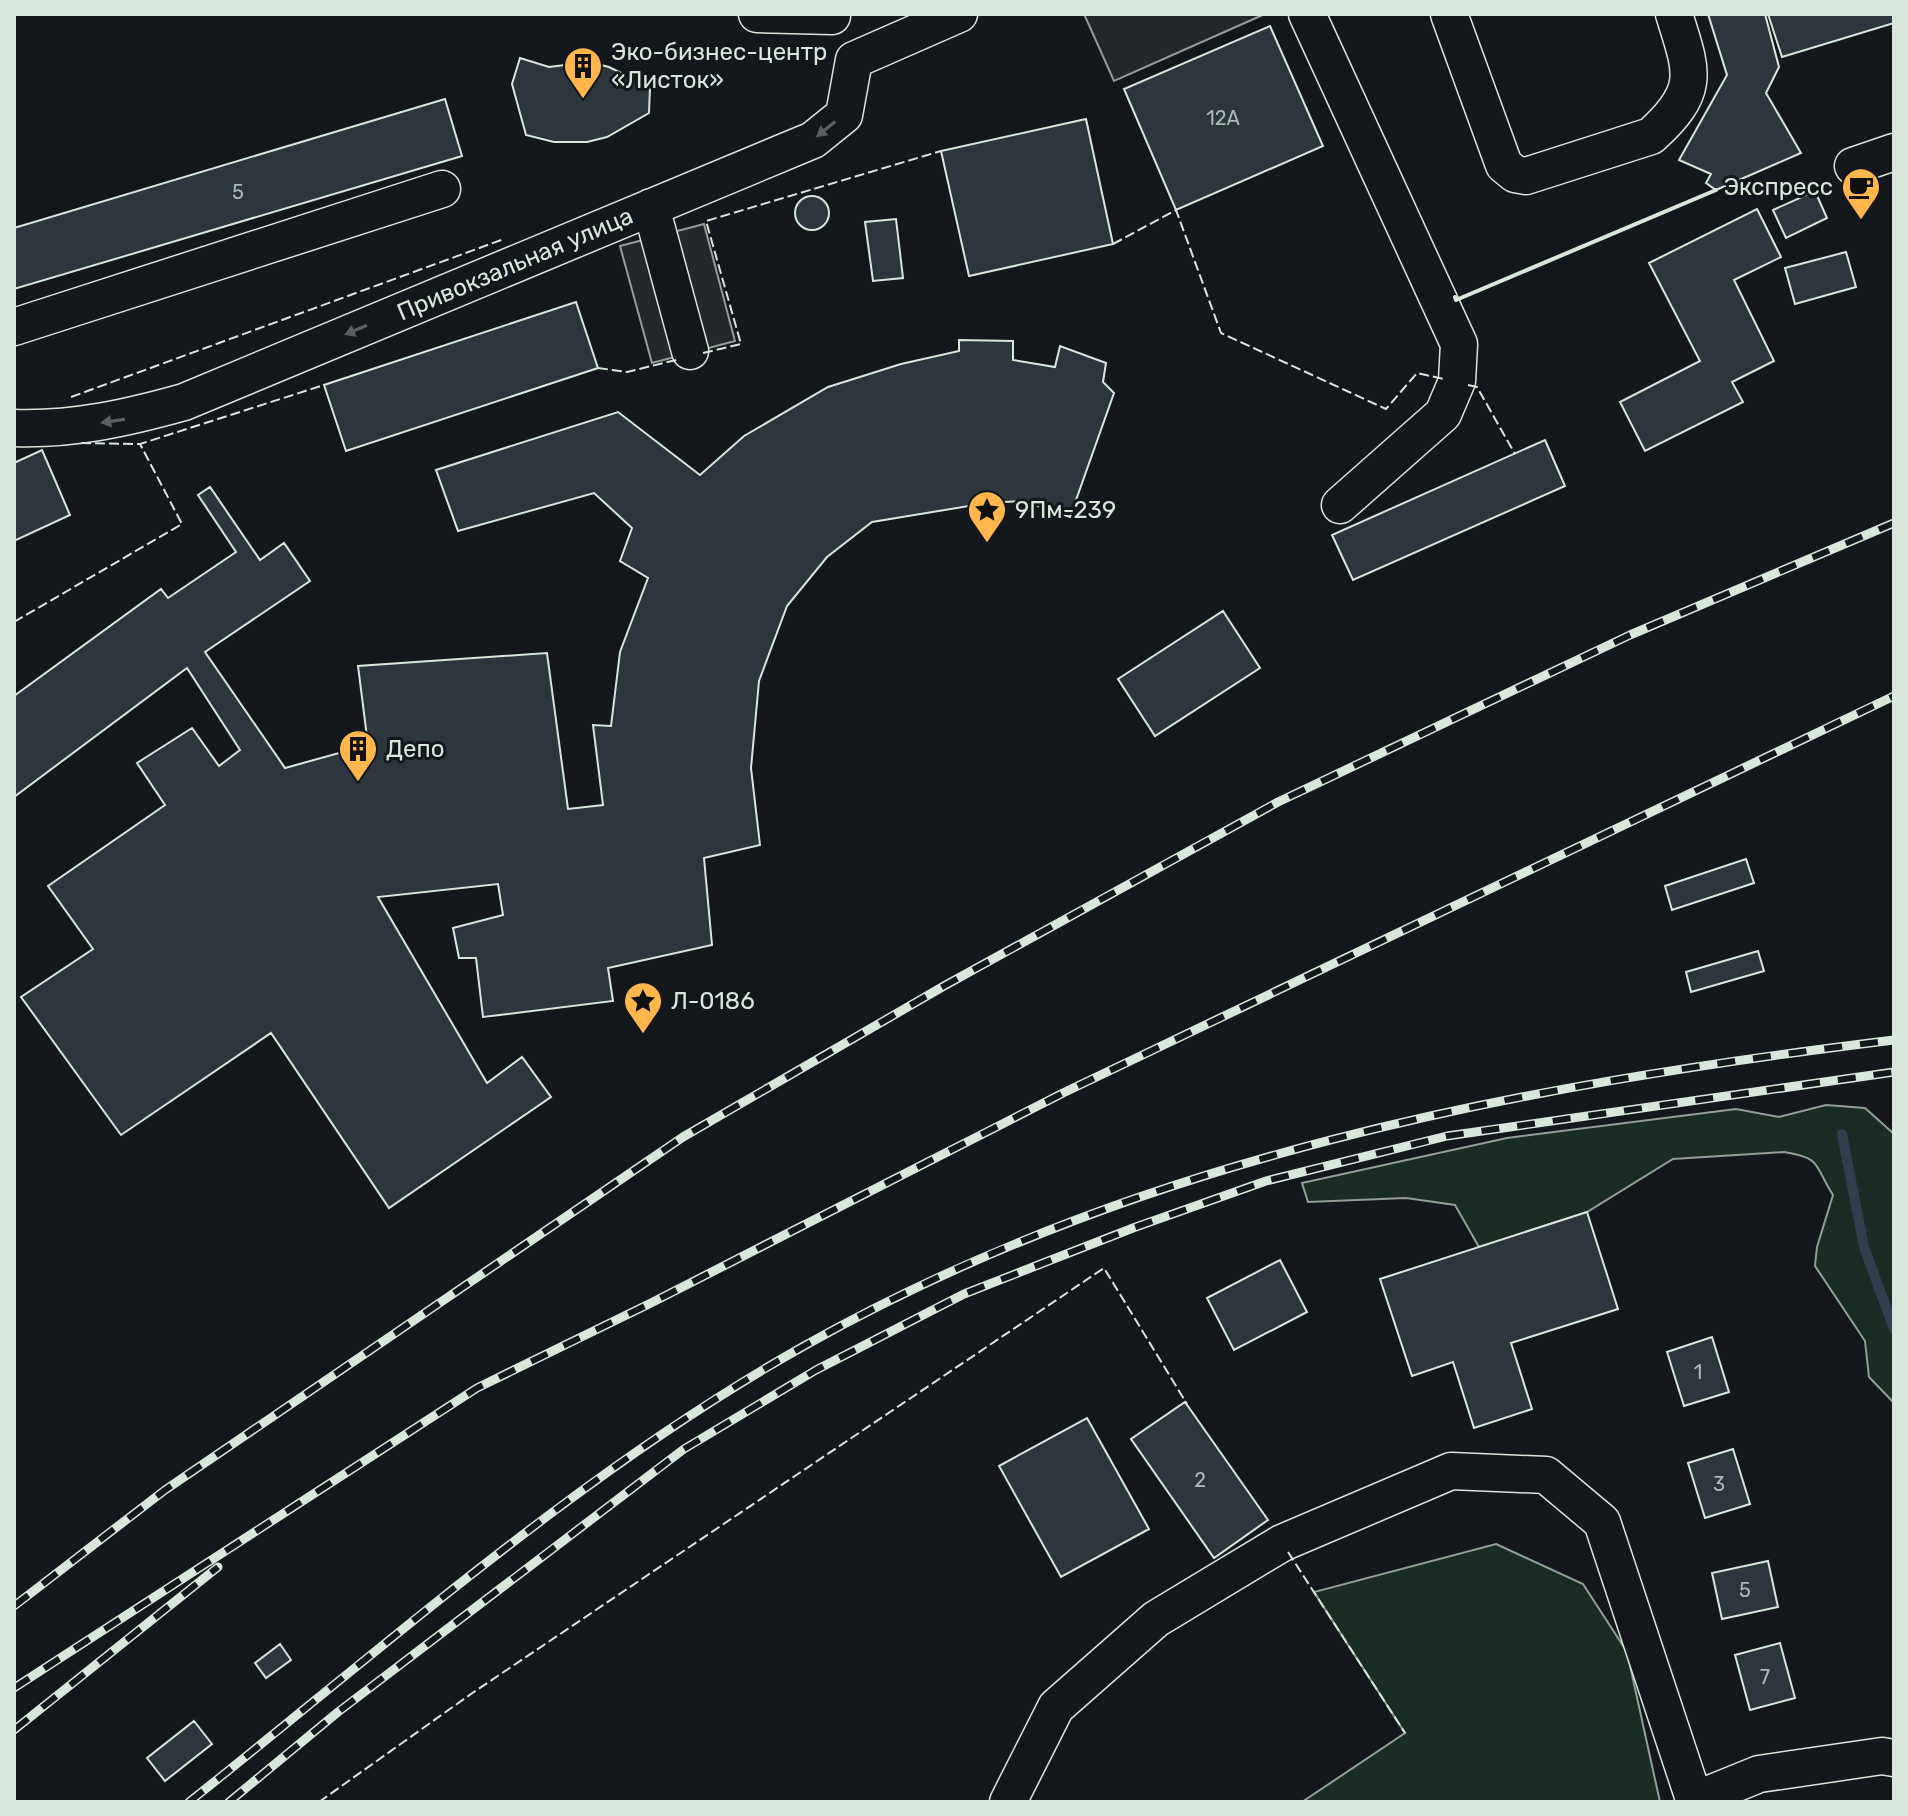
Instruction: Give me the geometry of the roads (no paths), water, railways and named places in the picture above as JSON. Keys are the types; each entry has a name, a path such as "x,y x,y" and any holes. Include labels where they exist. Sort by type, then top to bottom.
{"street":[{"path":"757,14 831,15 854,60 959,14"},
{"path":"1307,14 1459,344 1457,381 1443,414 1340,505"},
{"path":"1449,14 1504,165 1515,174 1526,176 1651,136 1665,124 1687,89 1692,70 1674,14"},
{"name":"Привокзальная улица","path":"14,428 49,429 120,421 184,402 813,140 844,115 854,60"},
{"path":"1853,166 1894,152"},
{"path":"14,327 442,189"},
{"path":"651,207 690,351"},
{"path":"1008,1802 1056,1707 1156,1619 1282,1543 1451,1471 1546,1475 1602,1522 1695,1801 1759,1774 1882,1756 1894,1758"}],"waterway":[{"path":"1842,1134 1864,1247 1894,1329"}],"railway":[{"path":"14,1606 165,1490 683,1137 944,986 1278,802 1630,635 1894,523"},
{"path":"14,1688 477,1388 1063,1093 1894,696"},
{"path":"189,1802 412,1621 564,1503 643,1447 804,1346 932,1280 1062,1225 1196,1178 1333,1139 1471,1107 1611,1081 1894,1040"},
{"path":"229,1802 338,1712 684,1449 816,1370 964,1294 1133,1228 1266,1181 1447,1136 1894,1072"},
{"path":"14,1730 218,1567"}],"place":[{"name":"Эко-бизнес-центр «Листок»","path":"583,100"},
{"name":"Экспресс","path":"1861,221"},
{"name":"9Пм-239","path":"987,544"},
{"name":"Депо","path":"358,783"},
{"name":"Л-0186","path":"643,1035"}]}
